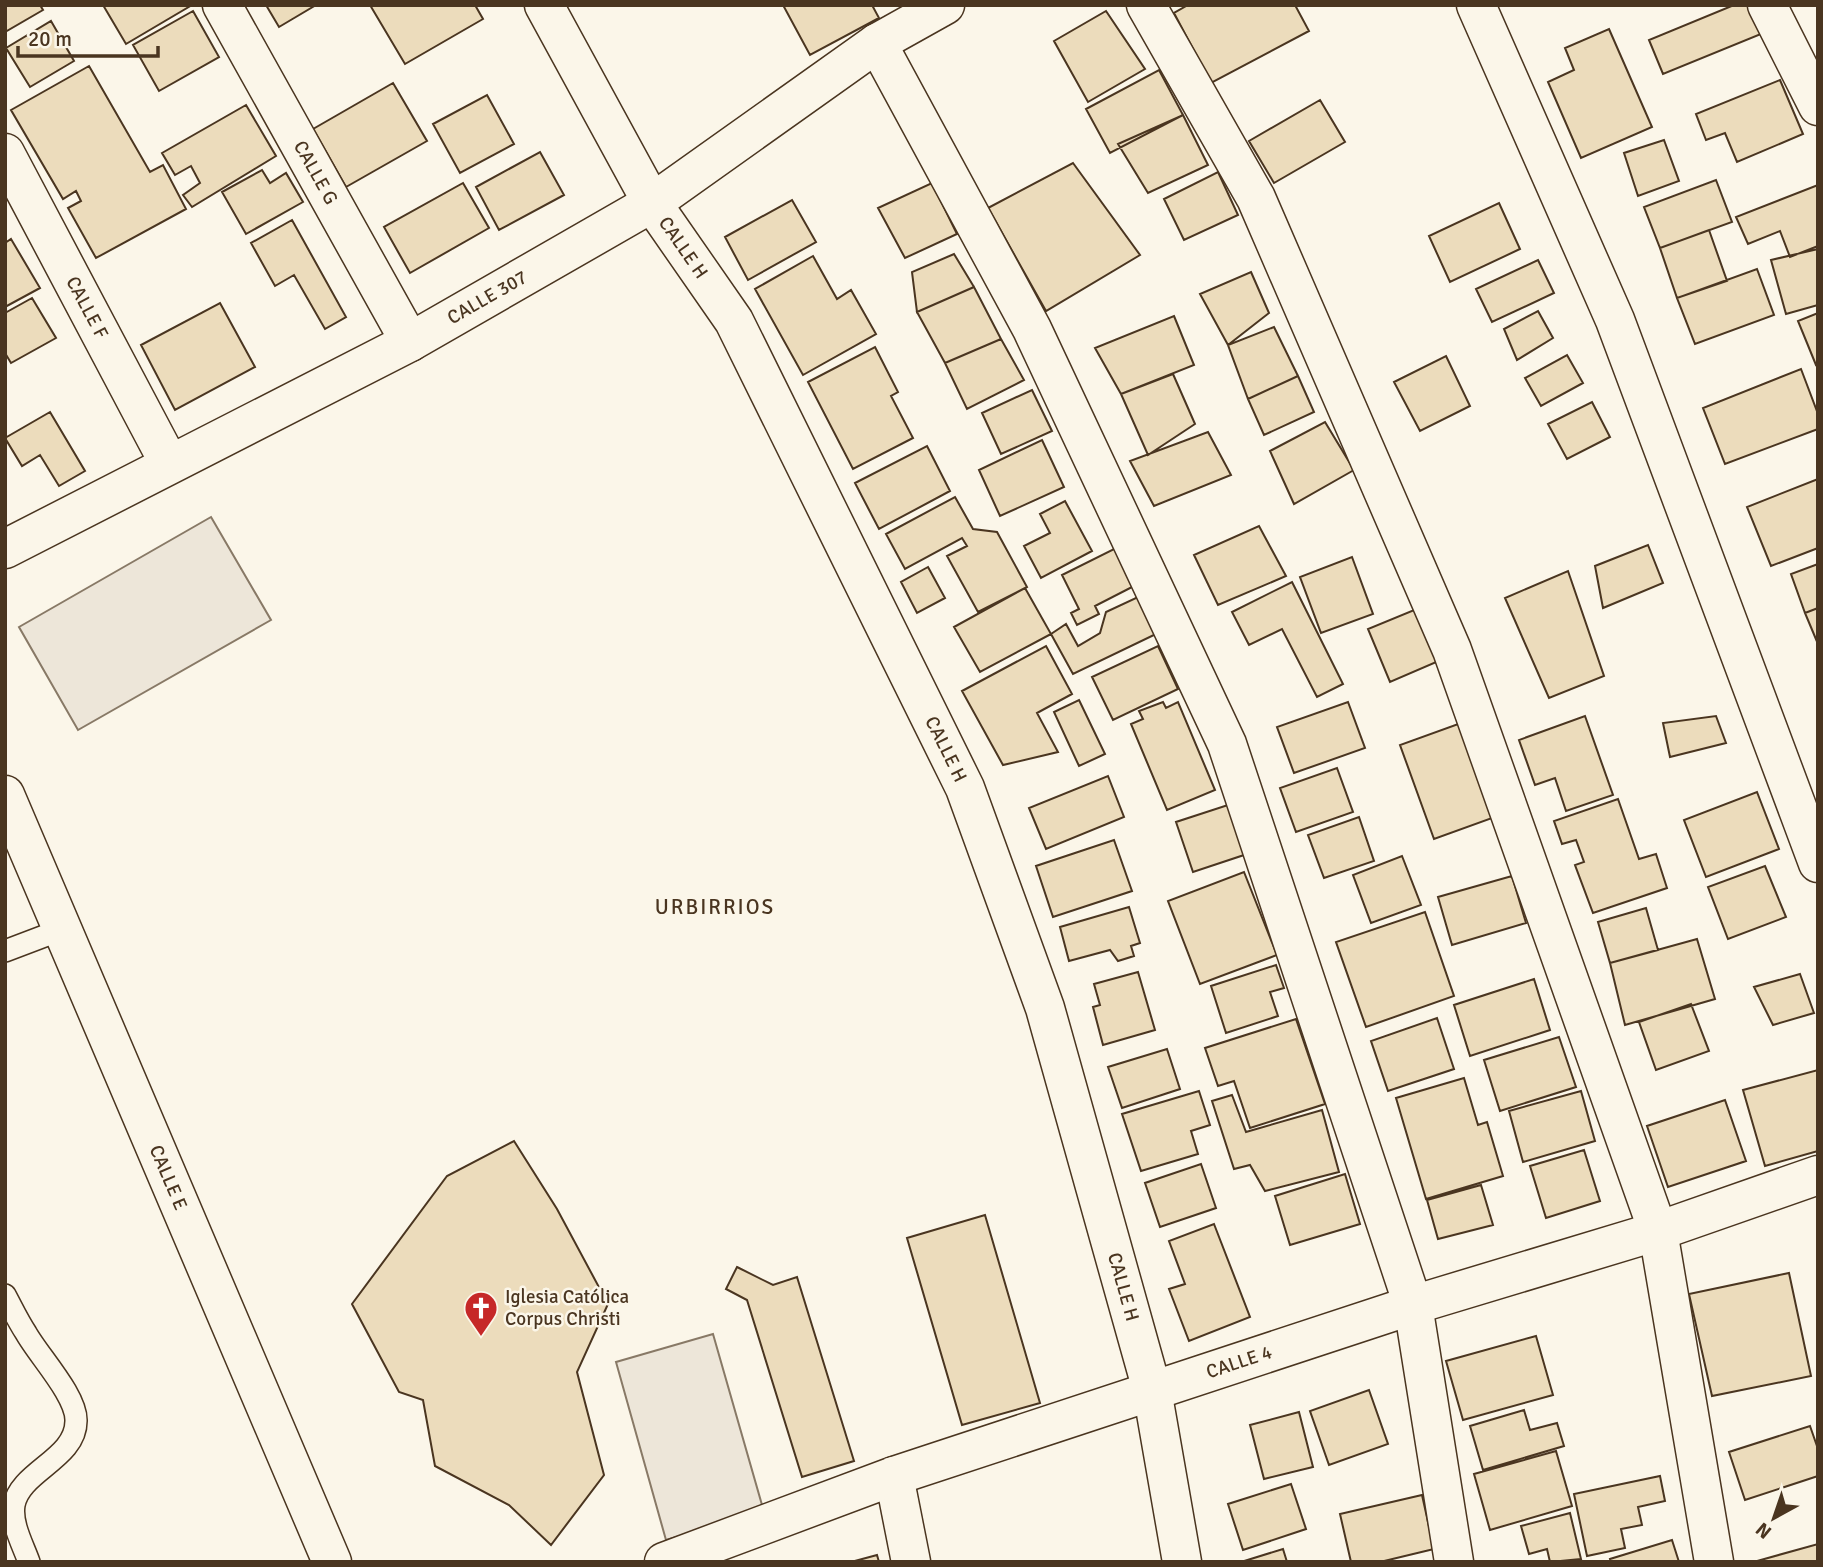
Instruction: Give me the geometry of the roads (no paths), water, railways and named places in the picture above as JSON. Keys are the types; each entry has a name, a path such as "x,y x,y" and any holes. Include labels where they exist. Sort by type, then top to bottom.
{"street":[{"name":"CALLE G","path":"222,5 410,342"},
{"name":"CALLE H","path":"544,5 652,203 734,321 965,788 1045,1008 1152,1390 1182,1562"},
{"name":"CALLE 307","path":"5,548 410,342 652,203 877,43 945,5"},
{"path":"1146,5 1256,198 1452,650 1658,1231 1714,1562"},
{"path":"1476,5 1615,320 1818,863"},
{"path":"1767,5 1818,106"},
{"path":"877,43 1032,329 1227,744 1413,1305 1454,1562"},
{"name":"CALLE F","path":"5,153 169,463"},
{"name":"CALLE E","path":"5,795 332,1562"},
{"name":"CALLE 4","path":"664,1562 894,1476 1413,1305 1658,1231 1818,1175"},
{"path":"894,1476 911,1562"}],"lane":[{"path":"5,950 62,929"},
{"path":"5,1295 26,1334 67,1394 77,1420 71,1439 47,1467 22,1488 14,1504 15,1523 29,1562"}],"place":[{"name":"Iglesia Católica Corpus Christi","path":"481,1338"}],"district":[{"name":"URBIRRIOS","path":"715,907"}]}
